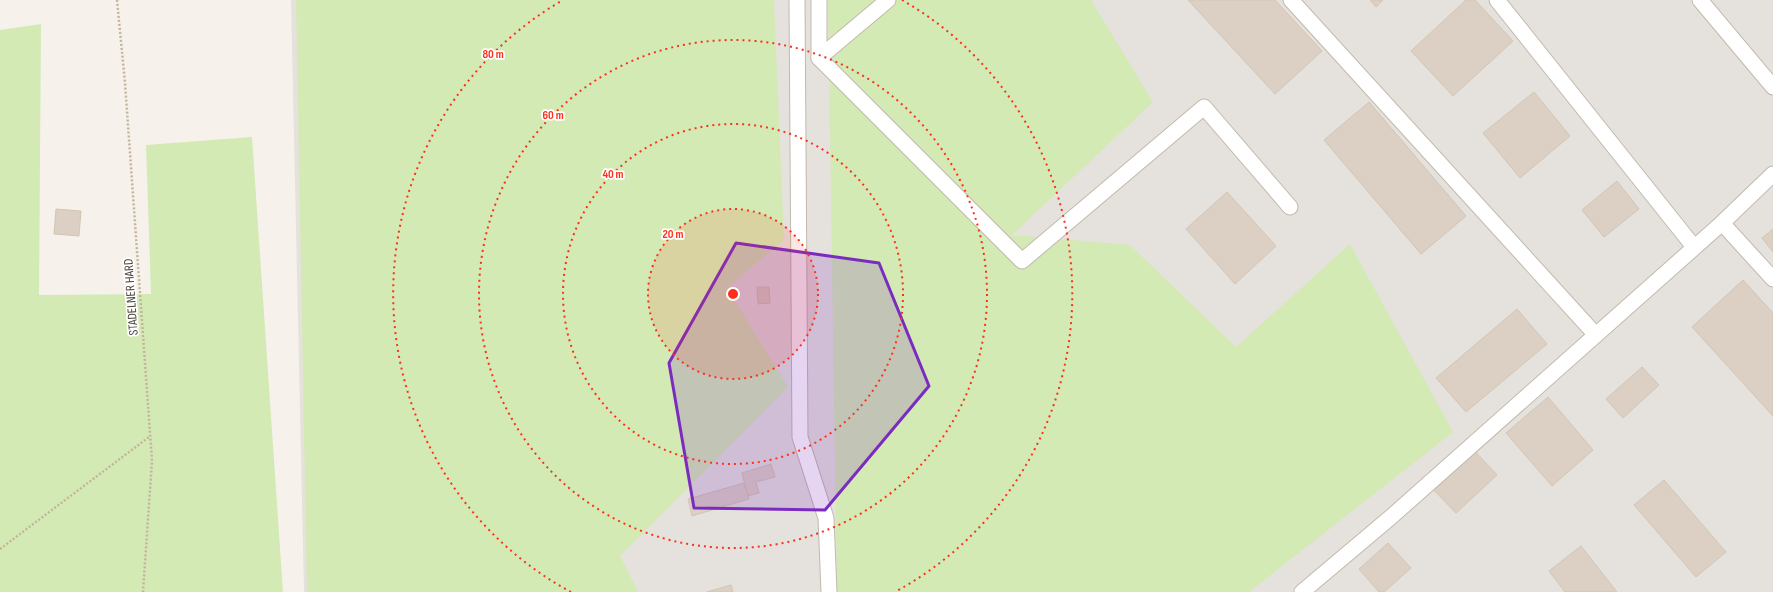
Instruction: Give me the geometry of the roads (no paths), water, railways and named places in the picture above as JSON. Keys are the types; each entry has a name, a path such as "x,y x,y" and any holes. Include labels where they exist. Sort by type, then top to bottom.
{"lane":[{"path":"797,0 800,437 826,518 829,592"},
{"path":"819,0 819,58 1022,261 1204,107 1290,207"},
{"path":"819,58 888,0"},
{"path":"1291,0 1595,334"},
{"path":"1497,0 1694,247"},
{"path":"1700,0 1773,87"},
{"path":"1302,592 1392,517 1595,334 1722,223 1773,174"},
{"path":"1722,223 1773,279"}]}
